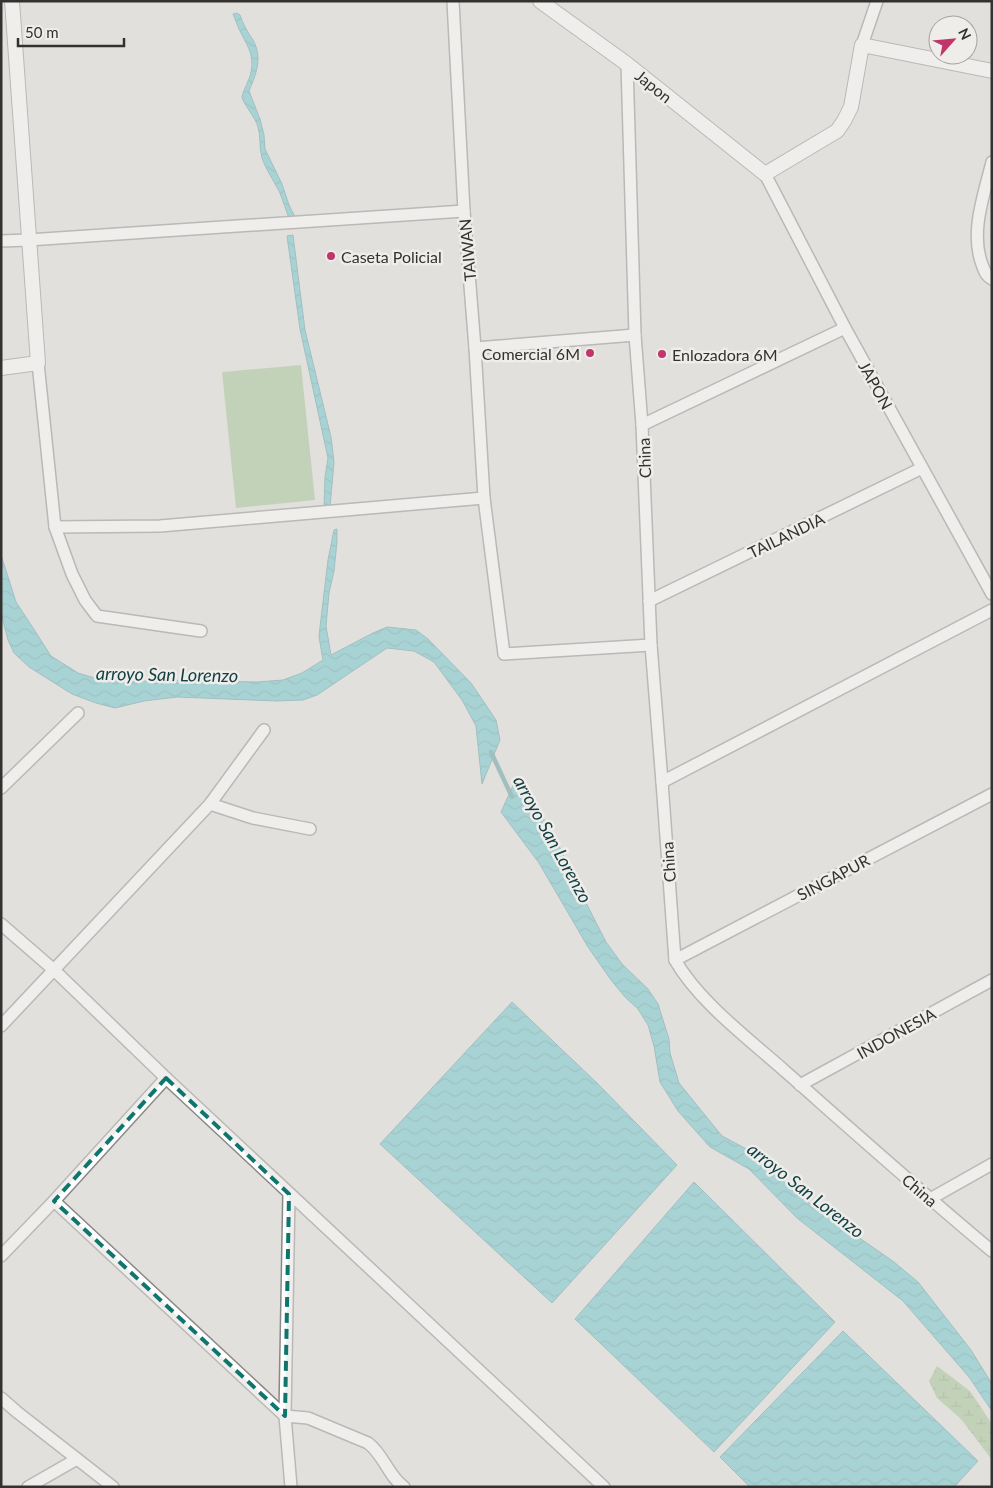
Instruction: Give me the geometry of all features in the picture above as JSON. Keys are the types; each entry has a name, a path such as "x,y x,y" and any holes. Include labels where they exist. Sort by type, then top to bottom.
{"street":[{"path":"12,1 38,364 55,527 72,574 85,600 97,616 201,630"},
{"name":"TAIWAN","path":"453,1 464,211 484,498 504,654 650,645"},
{"name":"Japon","path":"540,1 627,64 765,174"},
{"path":"765,174 837,130 844,121 851,107 862,45 878,1"},
{"path":"862,45 992,71"},
{"name":"China","path":"627,64 635,334 642,425 650,645 675,960 694,988 732,1024 930,1199 992,1251"},
{"path":"992,162 977,226 979,256 987,277 992,279"},
{"name":"JAPON","path":"765,174 845,328 992,594"},
{"path":"1,241 464,211"},
{"path":"642,425 845,328"},
{"path":"475,348 635,334"},
{"path":"1,368 38,364"},
{"name":"TAILANDIA","path":"649,601 922,468"},
{"path":"55,527 160,526 484,498"},
{"path":"662,782 992,610"},
{"path":"1,788 78,712"},
{"path":"1,1026 210,804 264,730"},
{"name":"SINGAPUR","path":"675,960 992,794"},
{"path":"210,804 253,818 310,829"},
{"path":"1,924 54,970 289,1194 604,1487"},
{"name":"INDONESIA","path":"800,1085 992,980"},
{"path":"1,1256 166,1078"},
{"path":"930,1199 992,1164"},
{"path":"289,1194 285,1416 291,1487"},
{"path":"54,1201 285,1416 308,1418 368,1443 374,1448 396,1482 404,1487"},
{"path":"1,1398 113,1487"},
{"path":"28,1487 77,1458"}],"highlighted area":[{"path":"166,1078 289,1194 285,1416 54,1201"}],"green space":[{"path":"301,365 315,500 236,508 222,372"},
{"path":"937,1366 970,1391 992,1424 992,1460 961,1419 937,1398 929,1381"}],"water":[{"path":"237,13 240,15 258,53 256,72 249,91 260,119 265,149 295,217 289,218 280,193 264,162 261,154 258,127 242,97 250,75 252,60 233,14"},
{"path":"293,235 305,330 331,437 334,462 330,507 324,508 328,458 300,329 287,236"},
{"path":"337,529 334,571 329,593 326,626 331,655 387,627 416,630 428,639 471,683 496,720 500,740 482,784 476,726 462,700 434,662 414,651 387,648 317,695 303,700 276,701 177,697 144,701 115,708 72,694 29,667 14,653 8,640 1,613 1,555 16,602 51,656 78,673 98,679 126,682 167,680 257,682 283,680 302,673 323,660 319,637 320,627 328,560 334,530"},
{"path":"517,777 552,831 606,942 622,964 648,989 658,1004 669,1039 670,1053 679,1083 722,1136 758,1155 795,1193 894,1262 918,1282 971,1350 992,1384 992,1411 969,1377 903,1301 797,1218 749,1169 710,1147 678,1111 660,1082 654,1046 648,1025 638,1009 611,980 588,947 539,863 501,812"},
{"path":"512,1002 598,1084 677,1165 552,1303 380,1144"},
{"path":"694,1182 835,1322 714,1452 575,1319"},
{"path":"843,1331 978,1461 954,1487 750,1487 720,1457"}],"waterway":[{"name":"arroyo San Lorenzo","path":"491,752 512,797"}],"place":[{"name":"Caseta Policial","path":"331,256"},
{"name":"Comercial 6M","path":"590,353"},
{"name":"Enlozadora 6M","path":"662,354"}]}
